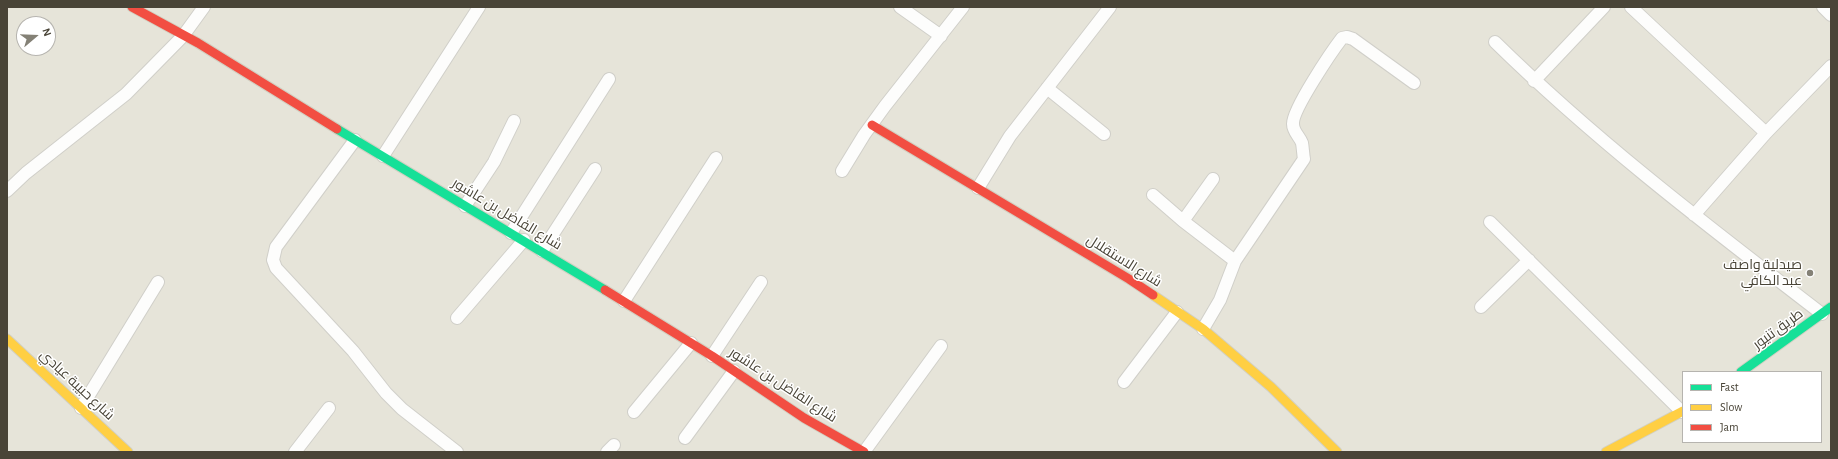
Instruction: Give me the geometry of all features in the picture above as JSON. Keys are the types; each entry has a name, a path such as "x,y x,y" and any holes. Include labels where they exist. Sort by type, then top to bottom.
{"street":[{"name":"شارع الفاضل بن عاشور","path":"132,7 198,43 355,140 524,240 712,356 804,418 864,452"},
{"path":"7,191 26,173 126,94 183,36 204,7"},
{"path":"383,156 479,7"},
{"path":"900,7 941,36"},
{"path":"842,171 885,106 963,7"},
{"path":"978,188 1010,136 1110,7"},
{"path":"1534,81 1604,7"},
{"path":"1631,7 1766,133"},
{"path":"1823,7 1831,15"},
{"path":"1203,329 1220,300 1235,261 1304,159 1302,142 1296,134 1293,124 1294,116 1301,102 1342,38 1353,38 1414,83"},
{"path":"1495,42 1534,81 1608,146 1694,215 1826,310"},
{"path":"1694,215 1766,133 1831,66"},
{"path":"511,233 609,79"},
{"path":"1047,88 1104,134"},
{"path":"465,206 494,162 514,121"},
{"name":"شارع الاستقلال","path":"872,125 1129,279 1203,329 1271,387 1337,452"},
{"path":"355,140 276,248 273,260 276,268 349,346 386,393 402,409 457,452"},
{"path":"624,301 716,158"},
{"path":"542,251 595,169"},
{"path":"1183,221 1214,179"},
{"path":"1153,195 1183,221 1235,261"},
{"path":"1490,222 1682,412 1606,452"},
{"path":"457,318 524,240"},
{"path":"1480,307 1529,260"},
{"path":"81,408 158,282"},
{"path":"712,356 761,282"},
{"name":"طريق تنيور","path":"1742,371 1826,310"},
{"path":"1124,382 1177,312"},
{"name":"شارع حبيبة عيادي","path":"7,339 128,452"},
{"path":"634,412 691,343"},
{"path":"864,452 941,346"},
{"path":"684,438 734,371"},
{"path":"295,452 329,408"}],"shaded area":[{"path":"7,7 1831,7 1831,452 7,452"}],"traffic: fast":[{"path":"337,129 605,290"},
{"path":"1742,371 1831,307"}],"traffic: slow":[{"path":"1153,295 1203,329 1271,387 1337,452"},
{"path":"7,339 128,452"},
{"path":"1606,452 1682,412"}],"traffic: jam":[{"path":"132,7 198,43 337,129"},
{"path":"872,125 1129,279 1153,295"},
{"path":"605,290 712,356 804,418 864,452"}],"place":[{"name":"صيدلية واصف عبد الكافي","path":"1810,273"}]}
